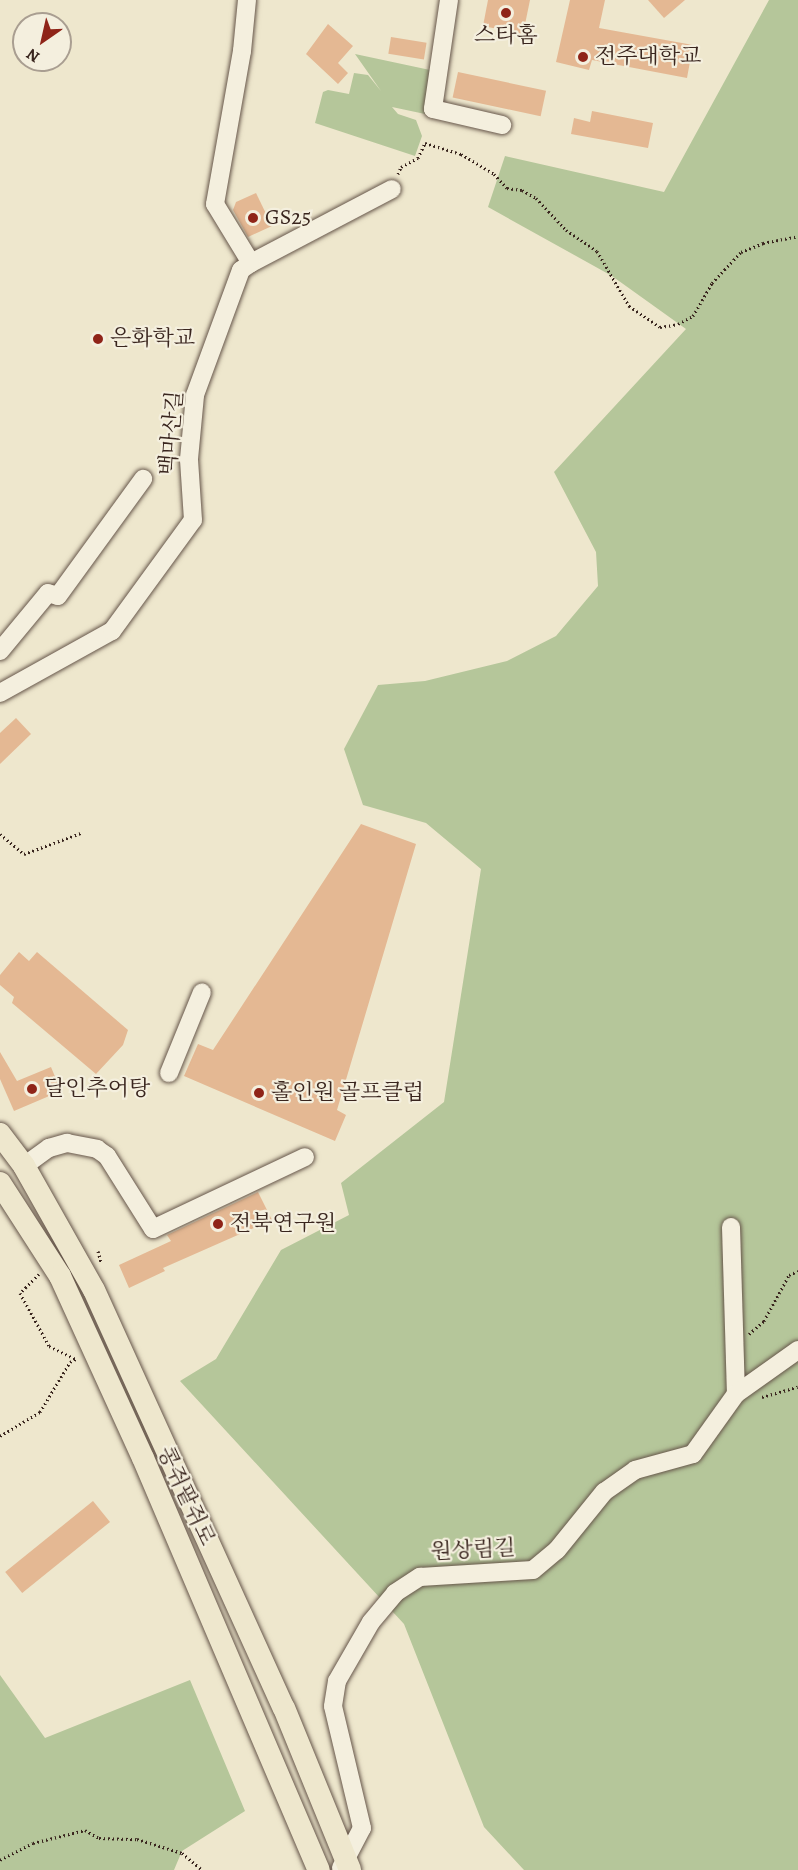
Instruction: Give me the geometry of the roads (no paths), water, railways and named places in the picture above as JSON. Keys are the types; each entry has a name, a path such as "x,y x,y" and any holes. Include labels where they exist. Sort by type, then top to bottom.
{"main road":[{"name":"콩쥐팥쥐로","path":"0,1134 24,1166 94,1290 284,1708 345,1867"},
{"name":"콩쥐팥쥐로","path":"0,1183 52,1262 85,1355 320,1870"}],"street":[{"path":"247,0 242,51 215,204 251,263 392,189"},
{"path":"449,0 433,109 502,125"},
{"name":"백마산길","path":"0,693 111,631 193,520 189,459 195,395 241,270 251,263"},
{"path":"0,651 48,593 58,596 143,479"},
{"path":"169,1073 202,992"},
{"path":"24,1166 48,1148 67,1143 97,1149 113,1165 153,1228 305,1157"},
{"path":"731,1227 733,1345 744,1399"},
{"name":"원상림길","path":"345,1867 362,1828 333,1706 337,1682 370,1622 395,1593 420,1577 533,1570 557,1550 604,1492 635,1470 693,1454 744,1399 798,1350"}],"place":[{"name":"스타홈","path":"506,13"},
{"name":"전주대학교","path":"583,57"},
{"name":"GS25","path":"253,218"},
{"name":"은화학교","path":"98,339"},
{"name":"달인추어탕","path":"32,1089"},
{"name":"홀인원 골프클럽","path":"259,1093"},
{"name":"전북연구원","path":"218,1224"}]}
